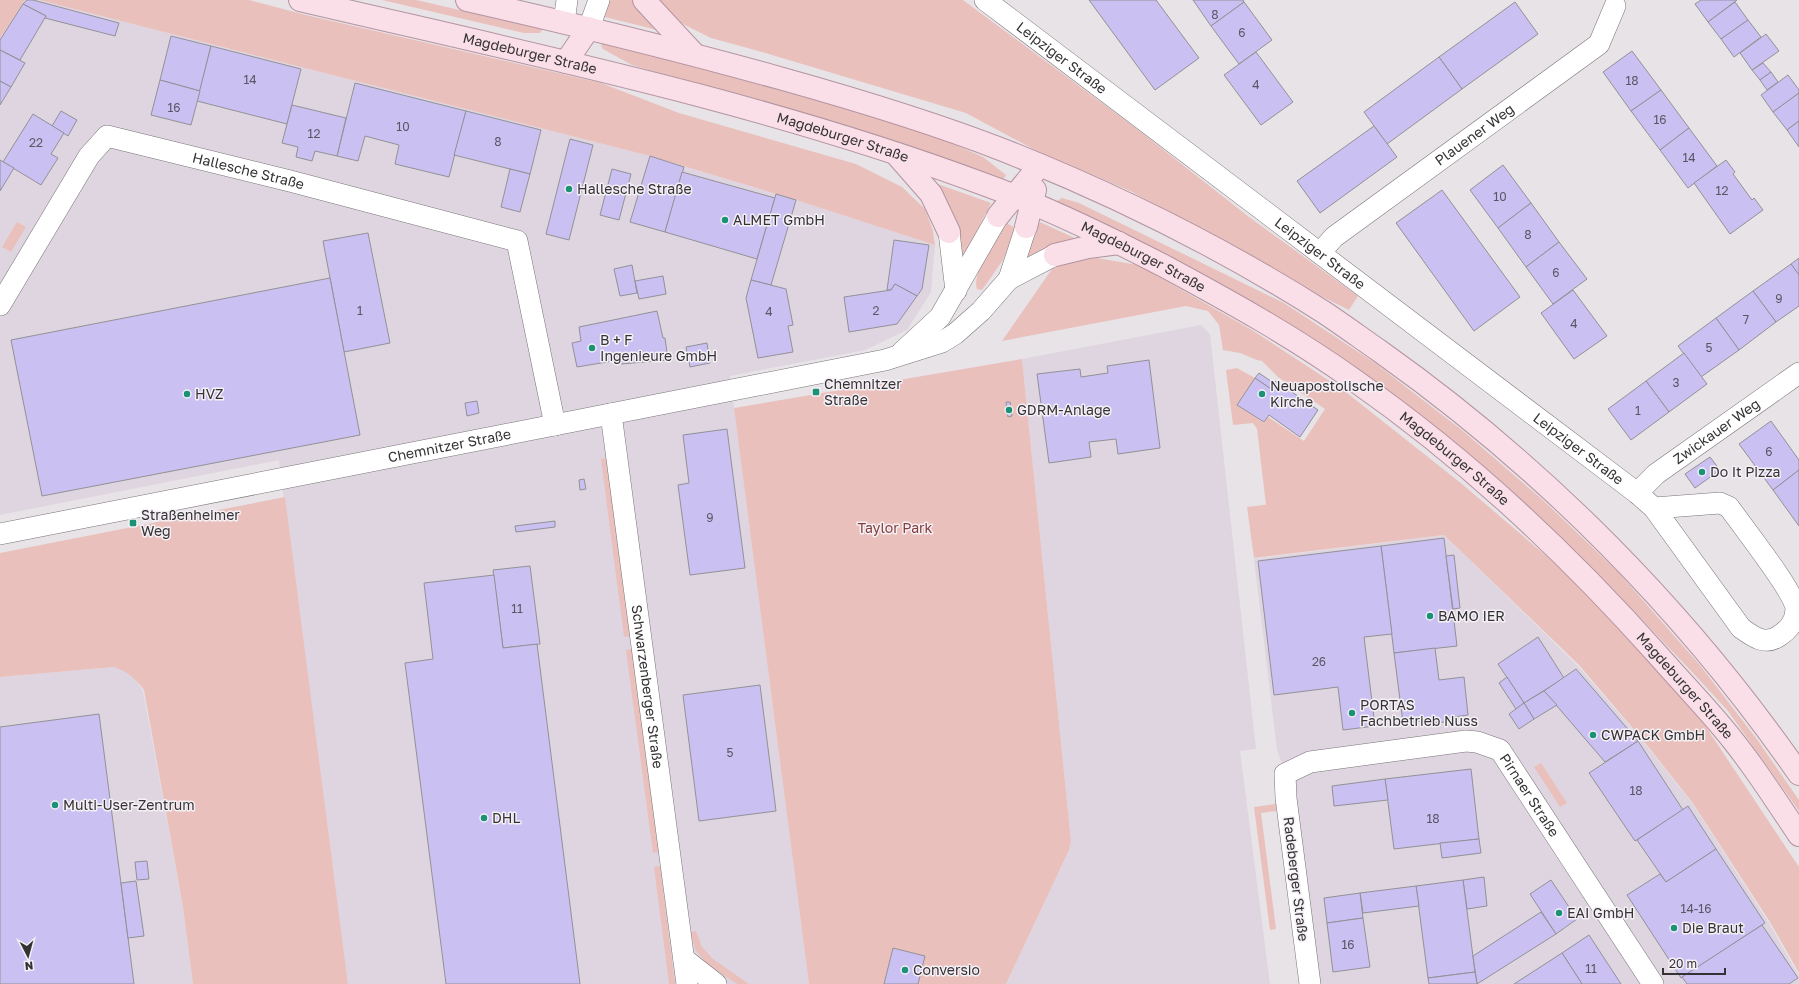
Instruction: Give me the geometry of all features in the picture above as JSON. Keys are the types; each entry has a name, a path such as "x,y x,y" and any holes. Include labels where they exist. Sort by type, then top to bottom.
{"main road":[{"name":"Magdeburger Straße","path":"300,0 566,62 788,120 895,153 1023,199 1119,243 1230,301 1352,378 1443,447 1493,490 1583,574 1724,729 1799,836"},
{"path":"467,0 694,54 870,104 947,130 1040,165 1160,218 1239,261 1325,313 1420,380 1464,414 1517,459 1586,522 1649,589 1734,685 1799,774"},
{"path":"644,0 694,54"},
{"path":"564,22 566,62"},
{"path":"566,62 589,28"},
{"path":"895,153 931,194 949,232"},
{"path":"998,216 1023,199 1040,165"},
{"path":"1023,199 1026,227"},
{"path":"1055,255 1088,247 1119,243"}],"street":[{"path":"564,22 567,0"},
{"path":"589,28 599,0"},
{"name":"Leipziger Straße","path":"998,3 1320,254 1637,493 1654,508 1741,628 1755,639 1774,640 1791,628 1796,609 1789,591 1729,507 1720,503 1654,508"},
{"name":"Plauener Weg","path":"1320,254 1334,237 1599,44 1614,6"},
{"name":"Hallesche Straße","path":"0,305 89,156 107,136 282,179 518,241 554,425"},
{"name":"Chemnitzer Straße","path":"898,355 940,317 998,216"},
{"name":"Chemnitzer Straße","path":"1009,279 1026,227"},
{"path":"949,232 956,291"},
{"name":"Chemnitzer Straße","path":"0,534 870,364 942,342 955,334 981,311 1009,279 1055,255"},
{"name":"Zwickauer Weg","path":"1637,493 1656,474 1799,373"},
{"name":"Schwarzenberger Straße","path":"611,414 687,984"},
{"name":"Pirnaer Straße","path":"1285,774 1310,762 1466,741 1476,742 1500,750 1653,984"},
{"name":"Radeberger Straße","path":"1285,774 1286,798 1310,984"},
{"path":"684,959 716,984"}],"shaded area":[{"path":"25,0 39,0 650,156 796,200 935,245 931,292 907,330 865,350 730,376 809,984 348,984 279,460 0,515 0,38"},
{"path":"1201,325 1210,334 1256,749 1240,751 1270,984 1006,984 1069,850 1071,841 1022,359"},
{"path":"1444,535 1578,666 1641,739 1692,803 1769,923 1799,976 1799,984 1320,984 1297,803 1277,750 1254,559"},
{"path":"114,667 126,671 136,680 143,691 183,907 193,984 0,984 0,677"}],"green space":[{"path":"0,0 25,0 0,38"},
{"path":"39,0 249,0 306,15 601,83 679,113 856,164 902,187 925,209 933,231 935,245 796,200 650,156"},
{"path":"382,0 416,0 543,29 540,33 524,33"},
{"path":"610,0 634,0 661,31 605,17"},
{"path":"658,0 963,0 1137,129 1249,217 1358,296 1349,310 1295,283 1218,238 1130,191 1035,150 966,113 711,38 681,23"},
{"path":"603,43 786,90 940,138 983,157 1006,175 1003,180 970,167 831,121 702,86 632,65 603,49 601,45"},
{"path":"932,182 991,203 963,259 956,219"},
{"path":"1062,198 1079,203 1284,303 1375,363 1463,431 1544,501 1618,572 1699,664 1756,738 1799,800 1799,811 1728,711 1693,673 1606,582 1533,510 1454,443 1348,363 1214,280 1150,246 1055,202"},
{"path":"17,222 26,227 11,252 2,247"},
{"path":"1040,222 1081,241 1017,267"},
{"path":"1006,223 1016,228 1003,260 982,290 977,289 976,282 981,265 991,245"},
{"path":"1097,258 1138,265 1252,330 1342,389 1462,484 1578,583 1704,724 1799,867 1799,973 1770,922 1692,802 1642,739 1579,665 1444,535 1254,558 1247,507 1266,505 1257,429 1253,423 1233,425 1226,370 1237,368 1255,378 1237,405 1264,423 1268,417 1304,441 1325,409 1278,377 1262,361 1240,353 1223,350 1219,325 1208,311 1186,306 1002,341 1052,269 1069,261"},
{"name":"Taylor Park","path":"1022,359 1071,841 1069,850 1006,984 809,984 734,408"},
{"path":"607,458 630,636 624,637 601,459"},
{"path":"285,497 348,984 193,984 183,907 144,690 131,676 114,667 0,677 0,553"},
{"path":"632,649 659,852 653,853 626,650"},
{"path":"1541,763 1567,803 1560,807 1534,767"},
{"path":"1276,804 1276,811 1261,813 1276,929 1270,930 1254,807"},
{"path":"660,866 675,984 669,984 654,867"},
{"path":"696,931 702,947 713,959 749,984 737,984 708,965 696,951 690,932"}],"building":[{"path":"27,0 33,0 119,23 115,36 45,18 46,16 23,4"},
{"path":"1089,0 1156,0 1199,58 1155,90"},
{"path":"1193,0 1243,0 1244,2 1211,26"},
{"path":"1701,0 1737,0 1708,22 1695,4"},
{"path":"1244,2 1272,40 1239,64 1211,26"},
{"path":"1515,2 1538,34 1462,89 1439,57"},
{"path":"1735,2 1748,20 1721,39 1708,22"},
{"path":"23,4 46,16 20,60 0,50 0,40"},
{"path":"1748,20 1761,37 1734,57 1721,39"},
{"path":"1766,34 1779,51 1752,70 1740,53"},
{"path":"171,36 211,46 200,91 160,80"},
{"path":"211,46 301,69 287,124 197,101"},
{"path":"0,50 25,63 11,87 0,81"},
{"path":"1632,51 1661,90 1631,111 1603,72"},
{"path":"1256,52 1293,102 1261,125 1224,75"},
{"path":"1439,57 1462,89 1387,144 1364,112"},
{"path":"1763,63 1771,72 1760,80 1752,70"},
{"path":"1771,72 1778,82 1767,90 1760,80"},
{"path":"1788,75 1799,90 1799,93 1773,112 1761,95"},
{"path":"160,80 200,91 191,125 151,115"},
{"path":"0,81 11,87 0,105"},
{"path":"355,83 466,111 449,177 395,164 399,145 365,136 358,161 337,156"},
{"path":"1661,90 1689,128 1660,150 1631,111"},
{"path":"1799,93 1799,121 1787,130 1773,112"},
{"path":"292,105 346,118 337,156 315,151 312,161 296,157 298,147 282,143"},
{"path":"61,111 77,120 68,136 52,126"},
{"path":"466,111 541,130 530,174 454,155"},
{"path":"33,114 64,133 51,154 58,158 41,185 3,162"},
{"path":"1799,121 1799,147 1787,130"},
{"path":"1374,126 1397,157 1320,213 1297,181"},
{"path":"1689,128 1717,166 1688,188 1660,150"},
{"name":"Hallesche Straße","path":"570,139 593,145 569,240 546,234"},
{"path":"650,156 684,167 665,232 630,222"},
{"path":"0,160 14,168 0,191"},
{"path":"1726,160 1735,172 1733,174 1752,200 1754,198 1763,210 1730,234 1694,183"},
{"path":"1503,165 1531,203 1498,228 1470,190"},
{"path":"510,169 530,174 520,212 501,207"},
{"path":"612,169 631,174 619,220 600,215"},
{"path":"682,172 775,198 757,259 665,232"},
{"path":"1442,190 1520,297 1474,331 1396,223"},
{"path":"776,194 796,200 771,285 751,280"},
{"path":"1531,203 1559,242 1526,267 1498,228"},
{"path":"368,233 390,343 344,352 323,241"},
{"path":"894,240 929,245 922,289 917,296 895,284 891,290 887,290"},
{"path":"1559,242 1587,279 1553,304 1526,267"},
{"path":"1799,258 1799,275 1791,264"},
{"path":"1791,264 1799,275 1799,306 1776,322 1753,291"},
{"path":"632,265 637,293 620,296 614,269"},
{"path":"663,276 666,294 639,299 635,281"},
{"name":"HVZ","path":"330,278 360,435 42,496 11,340"},
{"path":"751,280 786,289 793,325 788,326 793,352 758,358 746,298"},
{"path":"895,284 917,296 897,324 849,332 844,297 891,290"},
{"path":"1573,290 1607,336 1574,359 1541,313"},
{"path":"1753,291 1776,322 1739,350 1716,318"},
{"path":"657,311 663,338 665,338 668,360 621,364 619,360 577,367 572,343 581,341 579,327"},
{"path":"1716,318 1739,350 1701,377 1678,346"},
{"path":"707,343 710,363 690,367 686,347"},
{"path":"1684,353 1707,384 1669,412 1646,381"},
{"path":"1149,360 1160,448 1118,454 1116,439 1089,442 1091,457 1049,463 1037,374 1080,369 1081,377 1108,373 1107,366"},
{"path":"1259,373 1275,384 1271,389 1255,378"},
{"path":"1255,378 1271,389 1276,381 1318,410 1300,437 1269,415 1264,422 1237,405"},
{"path":"1646,381 1669,412 1631,440 1608,409"},
{"path":"477,401 479,413 467,416 465,403"},
{"name":"GDRM-Anlage","path":"1006,402 1010,402 1012,416 1008,417"},
{"path":"1771,421 1799,460 1799,470 1773,490 1739,444"},
{"path":"727,429 745,568 690,575 678,485 689,483 683,435"},
{"name":"Do It Pizza","path":"1710,457 1720,470 1695,488 1685,474"},
{"path":"1799,470 1799,526 1773,490"},
{"path":"584,479 586,489 580,490 579,480"},
{"path":"555,521 555,527 516,532 515,526"},
{"path":"1444,538 1457,646 1394,653 1381,546"},
{"path":"1381,546 1392,634 1364,637 1375,726 1343,730 1338,687 1274,695 1258,561"},
{"path":"1454,555 1460,608 1453,609 1446,556"},
{"path":"530,566 540,644 503,648 493,570"},
{"path":"494,575 503,648 537,644 580,984 446,984 405,663 433,659 424,583"},
{"path":"1538,637 1564,678 1524,703 1498,664"},
{"path":"1435,648 1439,680 1464,677 1468,715 1454,717 1455,721 1433,723 1432,720 1403,723 1394,653"},
{"path":"1576,669 1638,741 1605,762 1544,691"},
{"path":"1507,677 1524,703 1516,709 1499,683"},
{"path":"760,685 776,811 699,821 683,695"},
{"path":"1544,691 1557,705 1534,719 1524,703"},
{"path":"1524,703 1534,719 1519,729 1509,714"},
{"name":"Multi-User-Zentrum","path":"99,714 134,984 0,984 0,727"},
{"path":"1638,741 1683,810 1635,841 1589,773"},
{"path":"1471,769 1479,839 1394,849 1385,779"},
{"path":"1385,779 1388,800 1334,806 1332,786"},
{"path":"1688,806 1716,849 1666,882 1637,840"},
{"path":"1479,839 1481,853 1442,858 1440,843"},
{"path":"1716,849 1765,923 1681,978 1627,895 1660,874 1666,882"},
{"path":"147,861 149,879 137,880 135,862"},
{"path":"1484,877 1487,906 1467,909 1463,880"},
{"path":"1463,880 1475,972 1428,978 1416,886"},
{"path":"1551,880 1577,919 1556,934 1530,894"},
{"path":"136,881 144,936 128,938 121,883"},
{"path":"1416,886 1419,906 1363,913 1360,893"},
{"path":"1360,893 1363,918 1327,923 1324,898"},
{"path":"1541,912 1556,934 1477,984 1473,956"},
{"path":"1363,918 1370,967 1333,972 1327,923"},
{"path":"1762,925 1798,978 1789,984 1687,984 1682,977"},
{"path":"1589,935 1621,984 1582,984 1562,953"},
{"name":"Conversio","path":"893,948 925,956 918,984 884,984"},
{"path":"1562,953 1582,984 1514,984"},
{"path":"1475,972 1477,984 1429,984 1428,978"}],"place":[{"name":"Hallesche Straße","path":"569,189"},
{"name":"ALMET GmbH","path":"725,220"},
{"name":"B + F Ingenieure GmbH","path":"592,348"},
{"name":"Chemnitzer Straße","path":"816,392"},
{"name":"HVZ","path":"187,394"},
{"name":"Neuapostolische Kirche","path":"1262,394"},
{"name":"GDRM-Anlage","path":"1009,410"},
{"name":"Do It Pizza","path":"1702,472"},
{"name":"Straßenheimer Weg","path":"133,523"},
{"name":"BAMO IER","path":"1430,616"},
{"name":"PORTAS Fachbetrieb Nuss","path":"1352,713"},
{"name":"CWPACK GmbH","path":"1593,735"},
{"name":"Multi-User-Zentrum","path":"55,805"},
{"name":"DHL","path":"484,818"},
{"name":"EAI GmbH","path":"1559,913"},
{"name":"Die Braut","path":"1674,928"},
{"name":"Conversio","path":"905,970"}]}
